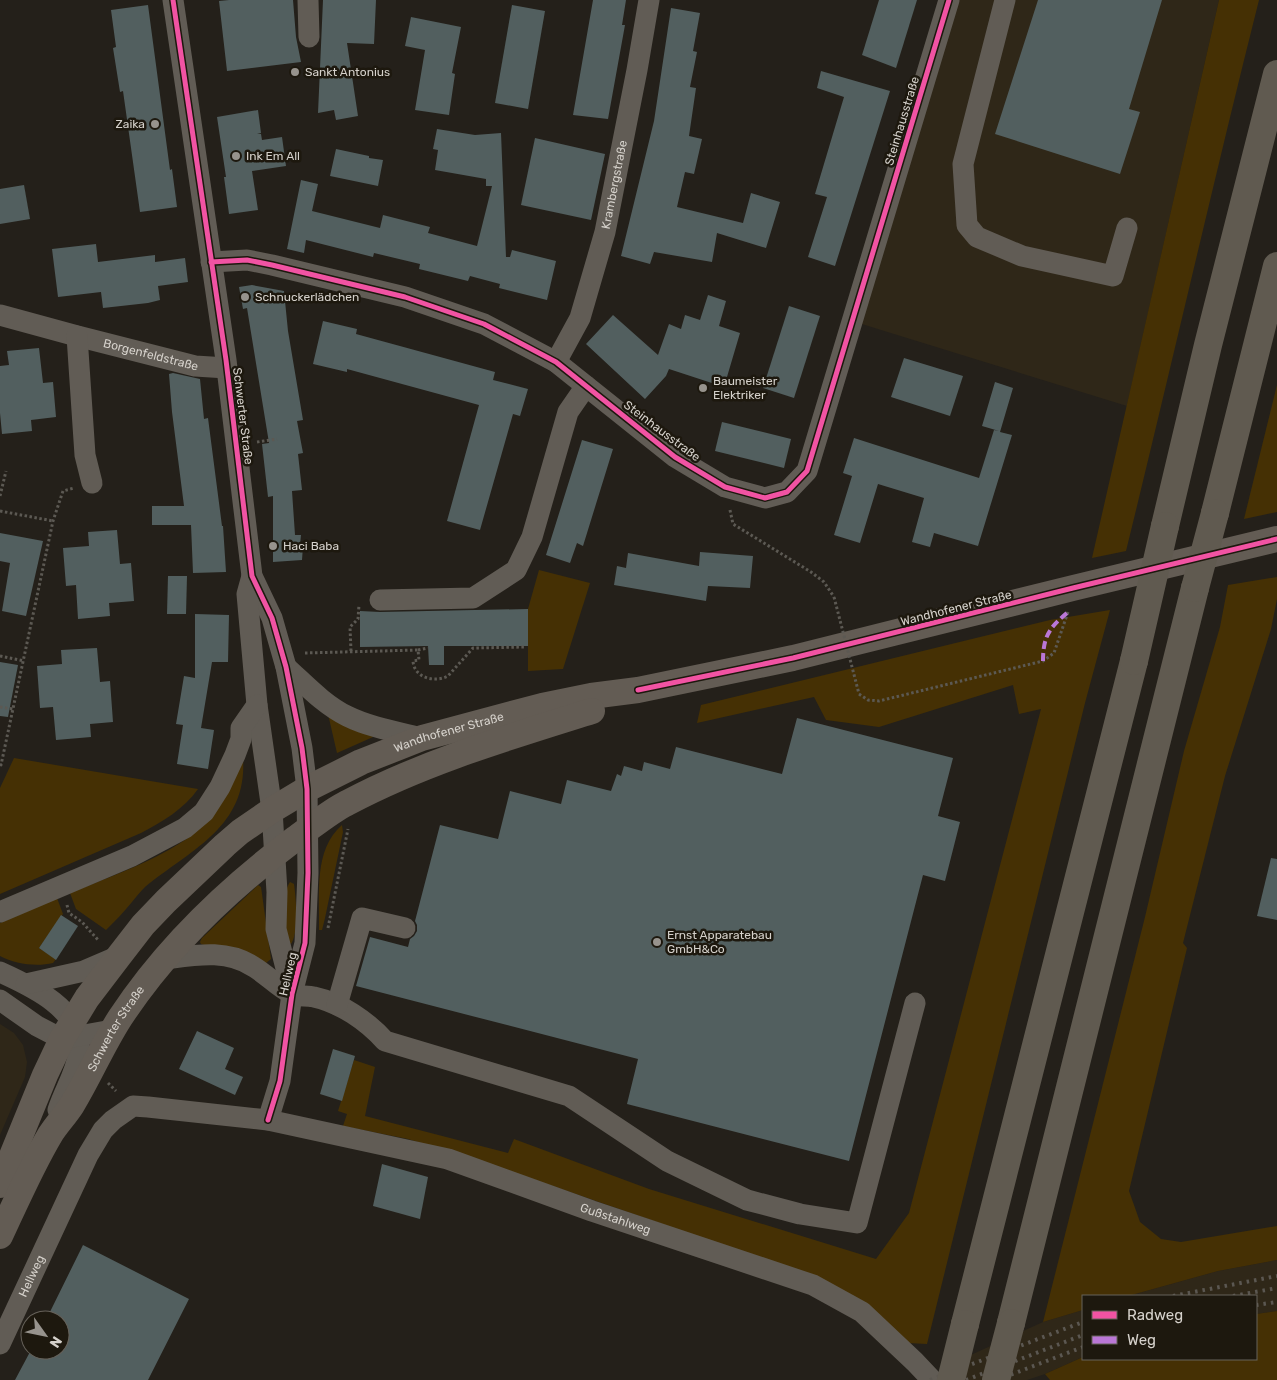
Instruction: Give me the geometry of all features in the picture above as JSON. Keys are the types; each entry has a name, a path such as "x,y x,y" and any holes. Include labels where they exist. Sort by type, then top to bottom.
{"highway":[{"path":"951,1380 1134,661 1208,345 1277,74"},
{"path":"996,1380 1277,266"}],"main road":[{"name":"Wandhofener Straße","path":"272,810 307,789 361,762 422,738 542,706 591,696 638,690 793,658 1277,539"},
{"name":"Wandhofener Straße","path":"308,830 346,804 380,787 469,750 592,710 638,690"},
{"path":"0,1185 109,948 143,925 194,873 240,832 272,810"},
{"name":"Schwerter Straße","path":"0,1236 50,1134 71,1107 112,1030 142,986 206,916 275,854 308,830"}],"street":[{"name":"Schwerter Straße","path":"172,0 227,368 252,576 272,618 286,667 302,748 307,789 308,830"},
{"path":"308,0 309,37"},
{"name":"Krambergstraße","path":"556,362 580,318 605,232 649,0"},
{"name":"Steinhausstraße","path":"211,262 247,260 405,297 484,324 556,362 675,457 725,487 765,498 788,492 807,471 949,0"},
{"path":"1004,0 963,164 967,225 977,237 1022,256 1113,276 1127,228"},
{"name":"Borgenfeldstraße","path":"0,315 195,366 227,368"},
{"path":"77,336 85,455 92,483"},
{"path":"371,602 473,598 516,570 532,537 568,412 586,386"},
{"name":"Schwerter Straße","path":"252,576 247,594 257,705 272,810 275,854"},
{"path":"286,667 322,700 348,717 422,738"},
{"path":"0,912 132,856 185,828 204,812 220,787 241,739 241,728 257,705"},
{"name":"Hellweg","path":"0,1344 88,1155 103,1130 113,1120 133,1106 148,1106 268,1120 280,1081 292,994 305,943 308,830"},
{"name":"Hellweg","path":"275,854 276,929 292,994"},
{"path":"337,1005 362,918 405,928"},
{"path":"26,984 84,971 109,948"},
{"name":"Hellweg","path":"165,959 213,954 239,959 252,965 292,994"},
{"path":"0,972 26,984 54,1001 79,1052 50,1134"},
{"path":"292,994 314,997 337,1005 372,1026 385,1041 569,1096 667,1161 747,1200 800,1214 857,1223 915,1003"},
{"path":"0,1000 36,1026 70,1032 112,1030"},
{"name":"Gußstahlweg","path":"268,1120 448,1159 592,1211 813,1285 862,1312 932,1380"}],"path":[{"path":"257,442 277,439"},
{"path":"0,496 6,471"},
{"path":"0,764 2,765 53,521 63,491 92,483"},
{"path":"725,487 733,524 824,582 834,597 859,694 868,700 879,701 1043,661 1054,654 1065,624 1073,588"},
{"path":"0,511 53,521"},
{"path":"351,651 350,627 358,619 359,605 371,602"},
{"path":"418,650 419,660 413,661 413,666 427,679 448,676 473,648 524,647"},
{"path":"305,653 418,650 428,648"},
{"path":"0,656 24,660"},
{"path":"0,707 13,709"},
{"path":"327,933 347,831 350,826"},
{"path":"69,913 82,922 109,948"}],"shaded area":[{"path":"948,0 1219,0 1127,406 852,321"},
{"path":"1219,0 1259,0 1126,551 1092,558"},
{"path":"1277,385 1277,512 1244,519"},
{"path":"539,570 590,583 563,669 528,671 528,609"},
{"path":"1277,577 1277,599 1271,629 1225,776 1183,943 1187,948 1129,1191 1140,1222 1161,1239 1181,1242 1277,1226 1277,1260 1218,1271 1132,1295 1082,1295 1082,1310 1043,1322 1145,917 1184,751 1220,627 1228,585"},
{"path":"1110,610 1085,703 927,1344 908,1343 804,1273 486,1163 408,1139 343,1126 347,1114 338,1111 354,1060 375,1067 365,1116 508,1153 514,1139 649,1189 876,1259 909,1213 1041,709 1019,714 1013,685 879,727 826,720 814,697 697,723 701,705 1050,620"},
{"path":"328,714 372,732 373,737 337,753"},
{"path":"14,758 198,789 186,803 165,820 141,833 0,894 0,788"},
{"path":"243,758 242,782 236,802 226,819 213,835 145,887 106,930 76,909 70,893 148,861 192,835"},
{"path":"342,825 343,832 325,918 322,930 319,930 319,888 322,860 326,847"},
{"path":"290,882 294,884 296,897 295,932 291,944 287,941 285,910 287,887"},
{"path":"258,885 261,887 271,959 266,963 201,944 202,938"},
{"path":"57,898 63,914 39,948 56,959 53,963 40,965 26,964 0,956 0,923"},
{"path":"0,1024 14,1033 23,1045 27,1062 25,1077 0,1135"},
{"path":"1277,1260 1277,1311 1257,1314 1257,1295 1132,1295 1218,1271"},
{"path":"1082,1310 1082,1357 1027,1380 951,1380 940,1369 1043,1322"},
{"path":"1277,1311 1277,1380 1050,1380 1045,1374 1082,1357 1082,1360 1257,1360 1257,1314"}],"building":[{"path":"293,0 296,37 301,62 227,71 219,1"},
{"path":"323,0 376,0 374,44 347,43 358,116 336,120 334,110 318,113"},
{"path":"593,0 626,0 622,25 625,25 608,119 573,115"},
{"path":"879,0 917,0 896,68 862,55"},
{"path":"1038,0 1162,0 1129,109 1140,112 1120,174 995,134"},
{"path":"148,5 170,170 172,169 177,207 140,212 123,91 120,92 113,48 116,47 111,10"},
{"path":"512,5 545,11 528,109 495,103"},
{"path":"671,8 700,13 693,51 697,52 690,87 696,88 689,136 702,139 694,174 685,172 677,207 743,223 751,193 780,202 766,248 717,233 712,262 654,252 650,264 621,256 654,121"},
{"path":"411,17 461,27 452,73 455,74 449,115 415,110 425,50 405,46"},
{"path":"821,71 890,91 835,266 808,257 827,197 815,194 844,97 817,88"},
{"path":"258,110 261,133 257,133 261,134 262,140 282,137 286,166 252,171 258,210 229,214 224,177 226,177 217,117"},
{"path":"437,129 475,135 501,133 506,257 510,257 512,250 556,261 547,300 499,288 500,284 470,276 468,281 419,269 420,264 374,253 373,257 306,240 304,253 287,249 301,180 318,184 312,211 380,228 383,215 430,227 428,233 477,246 492,186 486,186 486,179 435,170 438,150 433,149"},
{"path":"535,138 605,154 591,220 521,205"},
{"path":"336,149 383,160 378,186 330,176"},
{"path":"24,185 30,219 0,224 0,189"},
{"path":"96,244 98,262 155,255 155,262 185,258 188,282 158,286 160,300 148,303 103,308 101,292 58,297 52,249"},
{"path":"252,285 284,291 288,331 303,420 297,421 303,453 298,454 302,490 292,491 295,535 301,535 300,545 303,546 302,560 273,562 273,496 268,497 262,444 269,443 247,308 243,309 239,287"},
{"path":"708,295 726,301 719,326 740,333 724,387 669,369 666,376 645,399 586,344 613,315 658,355 669,324 681,329 685,315 700,320"},
{"path":"789,306 820,316 794,398 763,388"},
{"path":"323,321 357,329 356,334 495,372 493,380 528,389 520,416 513,414 480,530 447,521 479,405 347,369 347,372 313,364"},
{"path":"39,348 43,383 53,382 56,417 31,420 32,431 2,434 0,366 9,365 7,351"},
{"path":"904,358 963,376 950,416 891,397"},
{"path":"173,373 200,379 204,419 208,418 223,526 226,572 193,573 191,525 152,525 152,506 184,506 172,412 169,374"},
{"path":"995,382 1013,388 1000,432 1012,435 978,546 934,533 930,547 912,542 924,498 878,484 860,543 834,535 852,476 843,473 854,438 979,478 994,430 999,431 982,426"},
{"path":"722,422 791,439 784,468 715,451"},
{"path":"582,440 613,449 583,546 577,543 570,563 546,555"},
{"path":"117,530 120,564 131,563 134,601 109,603 110,616 78,619 76,585 66,586 63,548 89,546 88,532"},
{"path":"0,533 43,541 26,616 2,611 10,563 0,561"},
{"path":"700,552 753,556 750,588 708,586 706,601 614,585 617,566 626,568 628,553 699,566"},
{"path":"168,576 187,576 186,614 167,614"},
{"path":"528,609 528,646 444,646 444,665 429,665 428,646 360,647 360,611"},
{"path":"195,614 229,615 228,662 212,662 201,728 214,730 208,769 177,764 183,725 176,724 184,676 195,678"},
{"path":"97,648 100,682 110,681 113,722 90,724 91,737 56,740 53,707 40,708 37,666 62,664 61,650"},
{"path":"0,662 18,665 8,717 0,716"},
{"name":"Ernst Apparatebau GmbH&Co","path":"797,718 953,758 938,816 960,822 945,881 923,875 849,1161 627,1104 638,1059 356,986 370,937 408,947 410,939 417,931 415,921 440,825 498,839 510,791 561,804 567,780 611,791 617,774 621,776 624,766 642,771 644,762 670,769 676,747 782,774"},
{"path":"1271,858 1277,859 1277,920 1257,916"},
{"path":"61,915 78,926 56,960 39,948"},
{"path":"197,1031 234,1048 225,1069 243,1077 235,1095 179,1069"},
{"path":"333,1049 355,1056 342,1101 320,1094"},
{"path":"382,1164 428,1177 420,1219 373,1206"},
{"path":"83,1245 189,1299 148,1380 15,1380 26,1360 70,1360 70,1310 51,1310"}],"railway":[{"path":"1178,1295 1277,1276"},
{"path":"1238,1295 1277,1288"},
{"path":"1257,1305 1277,1302"},
{"path":"930,1380 1082,1322"},
{"path":"966,1380 1082,1335"},
{"path":"997,1380 1082,1347"}],"marked path":[{"path":"1043,661 1044,645 1048,634 1051,628 1067,613"}],"cycle path":[{"path":"173,0 226,360 252,576 272,618 286,667 302,748 307,789 308,873 305,943 292,994 280,1081 268,1120"},
{"path":"211,262 247,260 272,265 405,297 484,324 556,362 675,457 725,487 765,498 787,492 807,471 949,0"},
{"path":"638,690 793,658 1277,539"}],"place":[{"name":"Sankt Antonius","path":"295,72"},
{"name":"Zaika","path":"155,124"},
{"name":"Ink Em All","path":"236,156"},
{"name":"Schnuckerlädchen","path":"245,297"},
{"name":"Baumeister Elektriker","path":"703,388"},
{"name":"Haci Baba","path":"273,546"},
{"name":"Ernst Apparatebau GmbH&Co","path":"657,942"}]}
